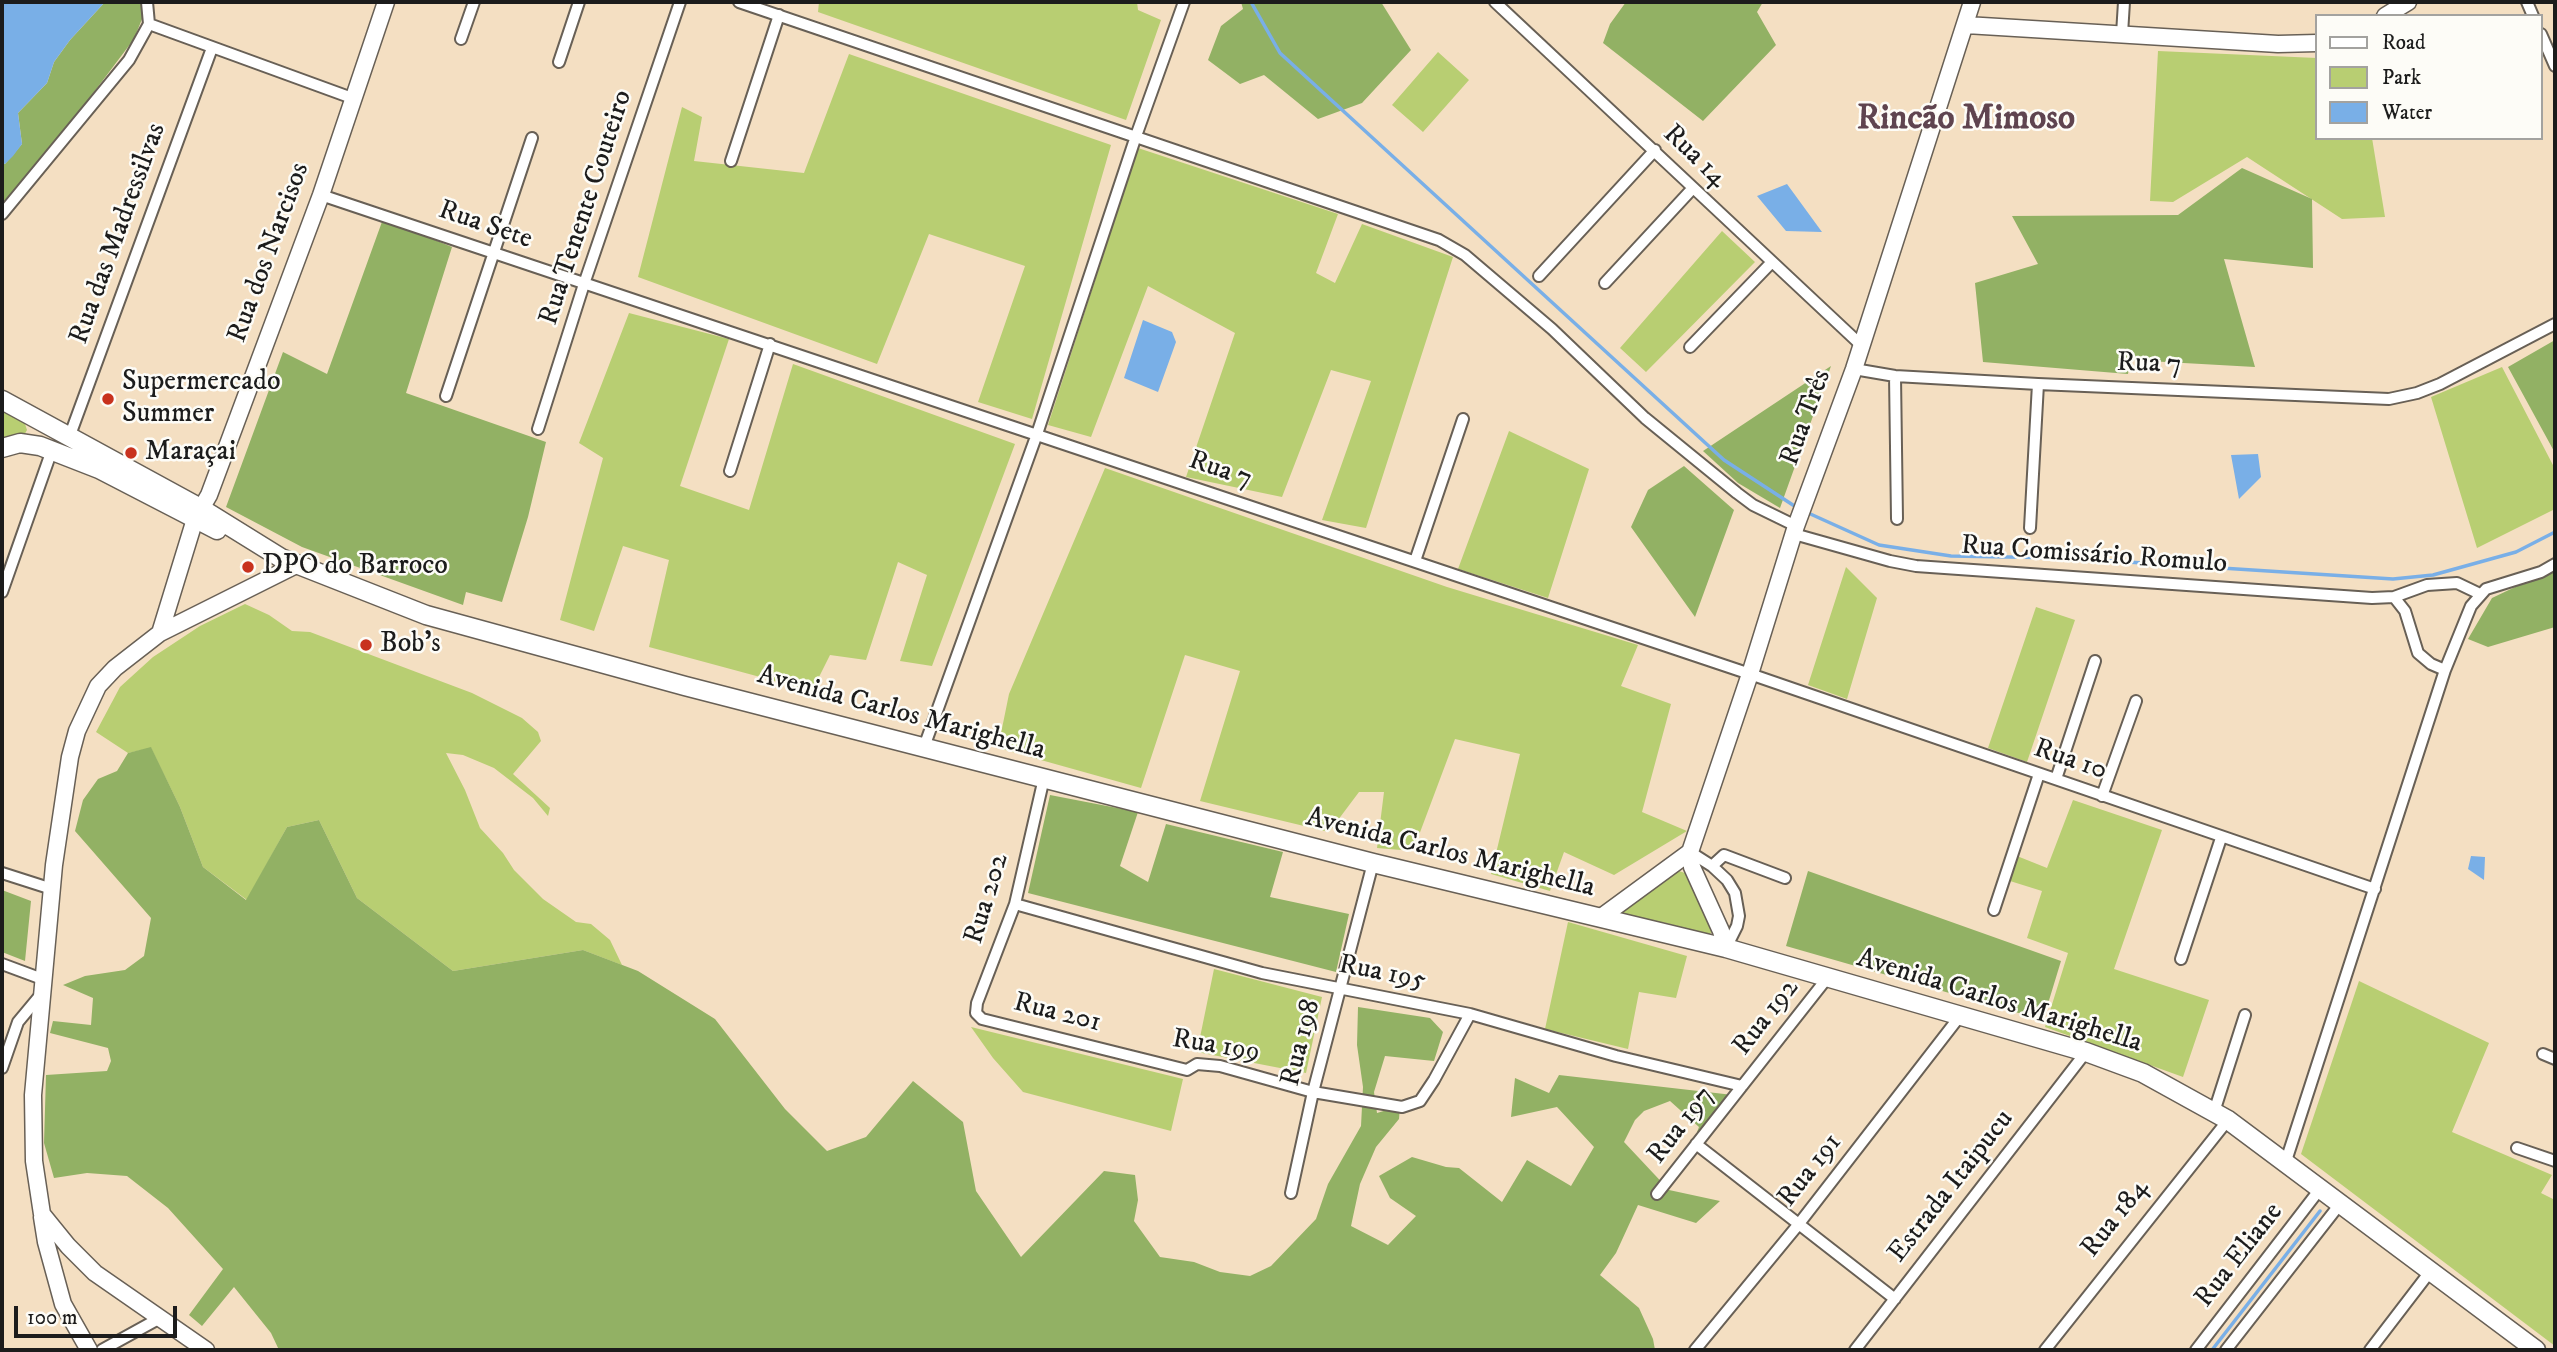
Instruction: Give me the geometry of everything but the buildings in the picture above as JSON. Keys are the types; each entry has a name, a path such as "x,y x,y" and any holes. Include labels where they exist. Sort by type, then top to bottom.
{"main road":[{"name":"Rua dos Narcisos","path":"160,633 199,514 209,495 321,195 386,2"},
{"name":"Rua Três","path":"1690,852 1795,530 1854,369 1972,2"},
{"path":"2388,14 2408,2"},
{"path":"1966,25 2278,44 2316,43"},
{"name":"Avenida Carlos Marighella","path":"2,400 70,435 199,514 289,562 426,615 685,686 1373,863 1726,948 2086,1052 2143,1073 2221,1116 2527,1348"},
{"path":"2,448 27,443 36,432 35,417"},
{"name":"Avenida Carlos Marighella","path":"27,443 99,469 199,514"},
{"path":"89,1350 63,1304 46,1242 32,1131 52,889 77,731 98,686 115,668 160,633 289,562"},
{"path":"1600,918 1611,907 1690,852 1692,867 1726,948"},
{"path":"42,1214 95,1273 206,1350"}],"street":[{"path":"2,214 129,60 149,24 147,2"},
{"path":"461,40 474,2"},
{"path":"559,62 579,2"},
{"name":"Rua Tenente Couteiro","path":"538,429 584,284 680,2"},
{"path":"731,162 779,15 739,2"},
{"path":"925,747 1037,434 1136,136 1184,2"},
{"name":"Rua 14","path":"1495,2 1861,345"},
{"path":"2122,34 2124,2"},
{"name":"Rua Comissário Romulo","path":"779,15 1440,240 1465,255 1552,329 1645,418 1753,505 1795,530 1890,561 1916,566 2372,598 2394,597 2427,585 2457,583 2480,594"},
{"path":"149,24 352,98"},
{"path":"2543,39 2555,66"},
{"name":"Rua das Madressilvas","path":"70,435 212,48"},
{"path":"446,396 532,138"},
{"path":"1539,276 1654,150"},
{"path":"1605,283 1693,188"},
{"name":"Rua Sete","path":"321,195 675,312"},
{"path":"1690,347 1772,262"},
{"name":"Rua 7","path":"675,312 1750,674"},
{"name":"Rua 7","path":"1854,369 1895,376 2389,399 2417,393 2440,384 2555,324"},
{"path":"730,471 771,344"},
{"path":"1895,376 1897,519"},
{"path":"2030,528 2038,384"},
{"path":"1415,561 1463,419"},
{"path":"2,592 52,450"},
{"path":"2285,1164 2445,670 2471,606 2486,589 2541,572 2555,564"},
{"path":"2394,597 2405,611 2418,653 2431,664 2445,670"},
{"path":"2056,779 2095,662"},
{"name":"Rua 10","path":"1750,674 2375,889"},
{"path":"2102,796 2136,701"},
{"path":"1994,911 2039,774"},
{"name":"Rua 202","path":"992,1022 982,1019 976,1013 977,1003 1014,904 1044,778"},
{"path":"2181,959 2221,838"},
{"path":"1690,852 1712,866 1727,880 1738,903 1737,926 1726,948"},
{"path":"1712,866 1724,855 1785,878"},
{"name":"Rua 198","path":"1291,1193 1313,1092 1373,863"},
{"path":"2,873 52,889"},
{"name":"Rua 195","path":"1014,904 1251,970 1470,1014 1616,1056 1742,1086"},
{"path":"2,964 44,986 18,1022 2,1068"},
{"name":"Rua 192","path":"1742,1086 1828,978"},
{"path":"1313,1092 1384,1106 1413,1105 1420,1101 1434,1080 1470,1014"},
{"path":"2221,1116 2245,1015"},
{"name":"Rua 191","path":"1695,1350 1798,1226 1960,1016"},
{"name":"Rua 201","path":"992,1022 1111,1051"},
{"name":"Rua 199","path":"1111,1051 1187,1070 1197,1064 1220,1066 1313,1092"},
{"name":"Estrada Itaipucu","path":"1855,1350 2086,1052"},
{"path":"2543,1055 2555,1059"},
{"name":"Rua 197","path":"1657,1194 1742,1086"},
{"name":"Rua 184","path":"2045,1350 2221,1116"},
{"path":"1696,1144 1895,1299"},
{"path":"2517,1148 2555,1161"},
{"name":"Rua Eliane","path":"2196,1350 2320,1189"},
{"name":"Rua Eliane","path":"2226,1350 2340,1204"},
{"path":"2370,1350 2429,1273"},
{"path":"102,1350 160,1318"}],"green space":[{"path":"105,2 148,4 134,39 2,214 2,163 5,164 22,144 18,113 47,83 54,62"},
{"path":"819,2 1137,2 1138,10 1161,20 1126,120 818,12"},
{"path":"1241,2 1381,2 1411,50 1362,103 1318,119 1264,75 1240,84 1208,60 1221,26 1243,9"},
{"path":"1626,2 1763,2 1757,12 1776,45 1703,121 1603,43 1610,24"},
{"path":"2158,51 2316,58 2316,140 2372,140 2385,217 2342,219 2247,157 2173,202 2150,201"},
{"path":"1438,52 1469,80 1423,132 1392,105"},
{"path":"849,54 1111,145 1032,419 978,402 1025,266 929,234 877,364 638,277 682,107 702,117 694,161 804,173"},
{"path":"1138,148 1338,214 1316,273 1335,283 1362,224 1453,257 1366,528 1322,520 1371,381 1331,370 1282,497 1186,477 1235,333 1148,286 1091,437 1048,425"},
{"path":"2242,168 2312,199 2313,268 2224,259 2255,367 2130,360 2128,374 1983,362 1975,283 2038,264 2012,216 2178,215"},
{"path":"383,219 452,247 406,393 546,442 528,517 502,602 466,592 463,605 302,547 226,507 283,352 327,374"},
{"path":"1722,231 1755,262 1646,372 1620,348"},
{"path":"629,313 729,339 680,486 749,510 793,364 1015,444 932,666 900,661 927,575 898,562 866,660 830,655 812,691 649,647 669,560 623,546 594,631 560,620 603,458 579,443"},
{"path":"2555,340 2555,453 2508,367"},
{"path":"1831,366 1780,508 1738,483 1703,451"},
{"path":"2502,367 2555,469 2555,509 2477,548 2431,397"},
{"path":"2,409 24,421 27,430 23,437 2,444"},
{"path":"1509,431 1589,469 1548,598 1458,569"},
{"path":"1684,466 1734,510 1695,617 1631,527 1648,490"},
{"path":"1105,468 1447,587 1638,645 1621,686 1671,704 1642,812 1687,831 1614,875 1564,852 1550,891 1491,874 1520,754 1455,739 1413,851 1377,848 1384,792 1359,792 1329,832 1200,801 1240,671 1185,655 1141,788 998,748 1009,694"},
{"path":"1846,567 1877,598 1847,699 1808,685"},
{"path":"2555,568 2555,627 2488,647 2468,639 2492,598"},
{"path":"245,604 269,615 292,631 310,632 472,693 522,718 538,732 541,741 513,774 550,808 548,816 533,798 494,768 463,755 446,753 480,828 503,853 514,870 543,899 576,922 591,924 610,940 622,965 583,950 453,971 357,898 319,820 287,827 247,900 203,867 180,807 151,748 128,753 96,732 120,687 153,657 200,626"},
{"path":"2036,607 2075,620 2027,762 1988,748"},
{"path":"151,747 180,807 203,867 246,900 287,827 319,820 357,898 453,971 583,950 638,971 715,1019 785,1109 827,1151 866,1137 913,1081 963,1122 976,1191 1021,1257 1104,1171 1135,1175 1138,1200 1134,1221 1160,1257 1194,1262 1220,1272 1250,1276 1271,1266 1316,1219 1328,1184 1361,1126 1363,1087 1357,1045 1358,1007 1430,1018 1443,1032 1434,1061 1385,1056 1374,1092 1377,1113 1400,1106 1399,1119 1376,1147 1360,1184 1351,1226 1388,1245 1416,1216 1390,1198 1379,1176 1412,1157 1459,1168 1502,1202 1527,1160 1571,1186 1594,1147 1557,1107 1511,1117 1515,1078 1549,1093 1559,1075 1733,1095 1710,1130 1697,1132 1699,1127 1670,1101 1644,1111 1635,1120 1624,1142 1669,1190 1720,1201 1696,1223 1638,1205 1616,1253 1600,1275 1639,1308 1655,1350 279,1350 271,1333 234,1287 202,1326 189,1315 223,1269 168,1208 127,1176 87,1173 54,1178 44,1143 46,1075 107,1071 111,1061 108,1048 50,1033 53,1021 91,1025 93,998 63,985 85,976 125,970 144,956 151,918 75,831 83,800 98,779 117,771 128,753"},
{"path":"1050,795 1138,812 1120,866 1148,882 1166,824 1283,852 1270,897 1349,914 1336,972 1028,893"},
{"path":"2073,800 2162,830 2114,969 2209,1000 2183,1077 2045,1027 2068,953 2027,938 2042,891 2010,881 2017,856 2047,868"},
{"path":"1676,870 1688,874 1713,930 1709,935 1703,937 1693,930 1662,922 1650,924 1617,916 1618,910"},
{"path":"1808,871 2061,961 2043,1020 1786,946"},
{"path":"2,890 31,901 25,961 2,952"},
{"path":"1568,922 1687,956 1676,998 1639,992 1628,1049 1545,1029"},
{"path":"1214,969 1322,997 1306,1073 1197,1052"},
{"path":"2359,981 2489,1043 2452,1132 2552,1175 2541,1193 2555,1200 2555,1346 2301,1154"},
{"path":"971,1027 1183,1079 1171,1131 1023,1092 993,1058"}],"water":[{"path":"2,2 105,2 54,62 47,83 18,113 22,144 5,164 2,163"},
{"path":"1787,184 1822,232 1786,231 1757,196"},
{"path":"1143,320 1172,332 1176,342 1158,392 1124,378"},
{"path":"2258,454 2261,477 2239,499 2231,455"},
{"path":"2471,856 2485,857 2484,880 2468,869"}],"waterway":[{"path":"1251,2 1280,53 1724,460 1799,509"},
{"path":"1806,512 1879,545 1951,556 2065,558 2393,579 2433,575 2516,552 2555,532"},
{"path":"2212,1350 2320,1211"}],"place":[{"name":"Supermercado Summer","path":"108,399"},
{"name":"Maraçai","path":"131,453"},
{"name":"DPO do Barroco","path":"248,567"},
{"name":"Bob's","path":"366,645"}],"district":[{"name":"Rincão Mimoso","path":"1966,121"}]}
